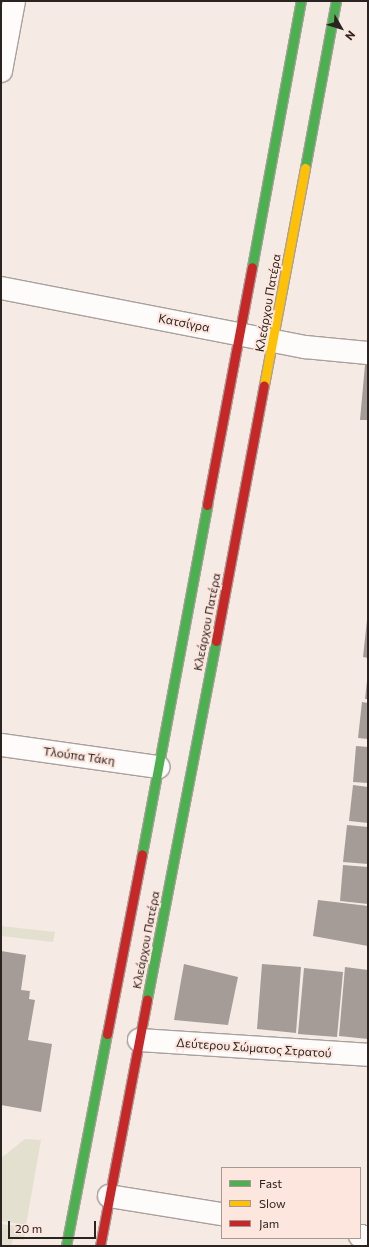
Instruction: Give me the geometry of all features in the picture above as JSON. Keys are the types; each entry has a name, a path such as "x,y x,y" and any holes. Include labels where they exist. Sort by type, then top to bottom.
{"street":[{"path":"1,72 14,1"},
{"name":"Κλεάρχου Πατέρα","path":"66,1246 158,767 301,1"},
{"name":"Κλεάρχου Πατέρα","path":"100,1246 274,340 336,1"},
{"name":"Κατσίγρα","path":"1,288 239,334 368,353"},
{"name":"Τλούπα Τάκη","path":"1,745 158,767"},
{"name":"Δεύτερου Σώματος Στρατού","path":"139,1040 368,1056"},
{"path":"109,1196 221,1214"}],"shaded area":[{"path":"1,926 55,932 53,942 1,936"},
{"path":"25,1139 41,1140 26,1225 1,1221 1,1158"},
{"path":"1,1224 25,1227 24,1240 13,1239 11,1246 1,1246"}],"building":[{"path":"365,365 368,365 368,420 360,420"},
{"path":"367,620 368,621 368,658 363,657"},
{"path":"367,681 368,699 365,699"},
{"path":"362,702 368,703 368,739 358,738"},
{"path":"356,746 368,747 368,783 353,782"},
{"path":"353,785 368,787 368,823 349,821"},
{"path":"347,825 368,827 368,864 343,862"},
{"path":"343,865 368,867 368,904 340,901"},
{"path":"318,900 368,906 368,946 313,936"},
{"path":"1,951 26,955 21,990 30,991 29,999 35,1000 28,1040 52,1044 41,1112 1,1105"},
{"path":"184,964 238,977 228,1025 174,1020"},
{"path":"262,964 301,967 296,1033 257,1029"},
{"path":"345,967 368,970 368,1039 339,1036"},
{"path":"304,968 343,972 337,1037 298,1034"}],"traffic: fast":[{"path":"252,267 301,1"},
{"path":"305,168 336,1"},
{"path":"142,854 207,505"},
{"path":"147,999 216,641"},
{"path":"66,1246 107,1034"}],"traffic: slow":[{"path":"264,385 305,168"}],"traffic: jam":[{"path":"207,505 252,267"},
{"path":"216,641 264,385"},
{"path":"107,1034 142,854"},
{"path":"100,1246 147,999"}]}
